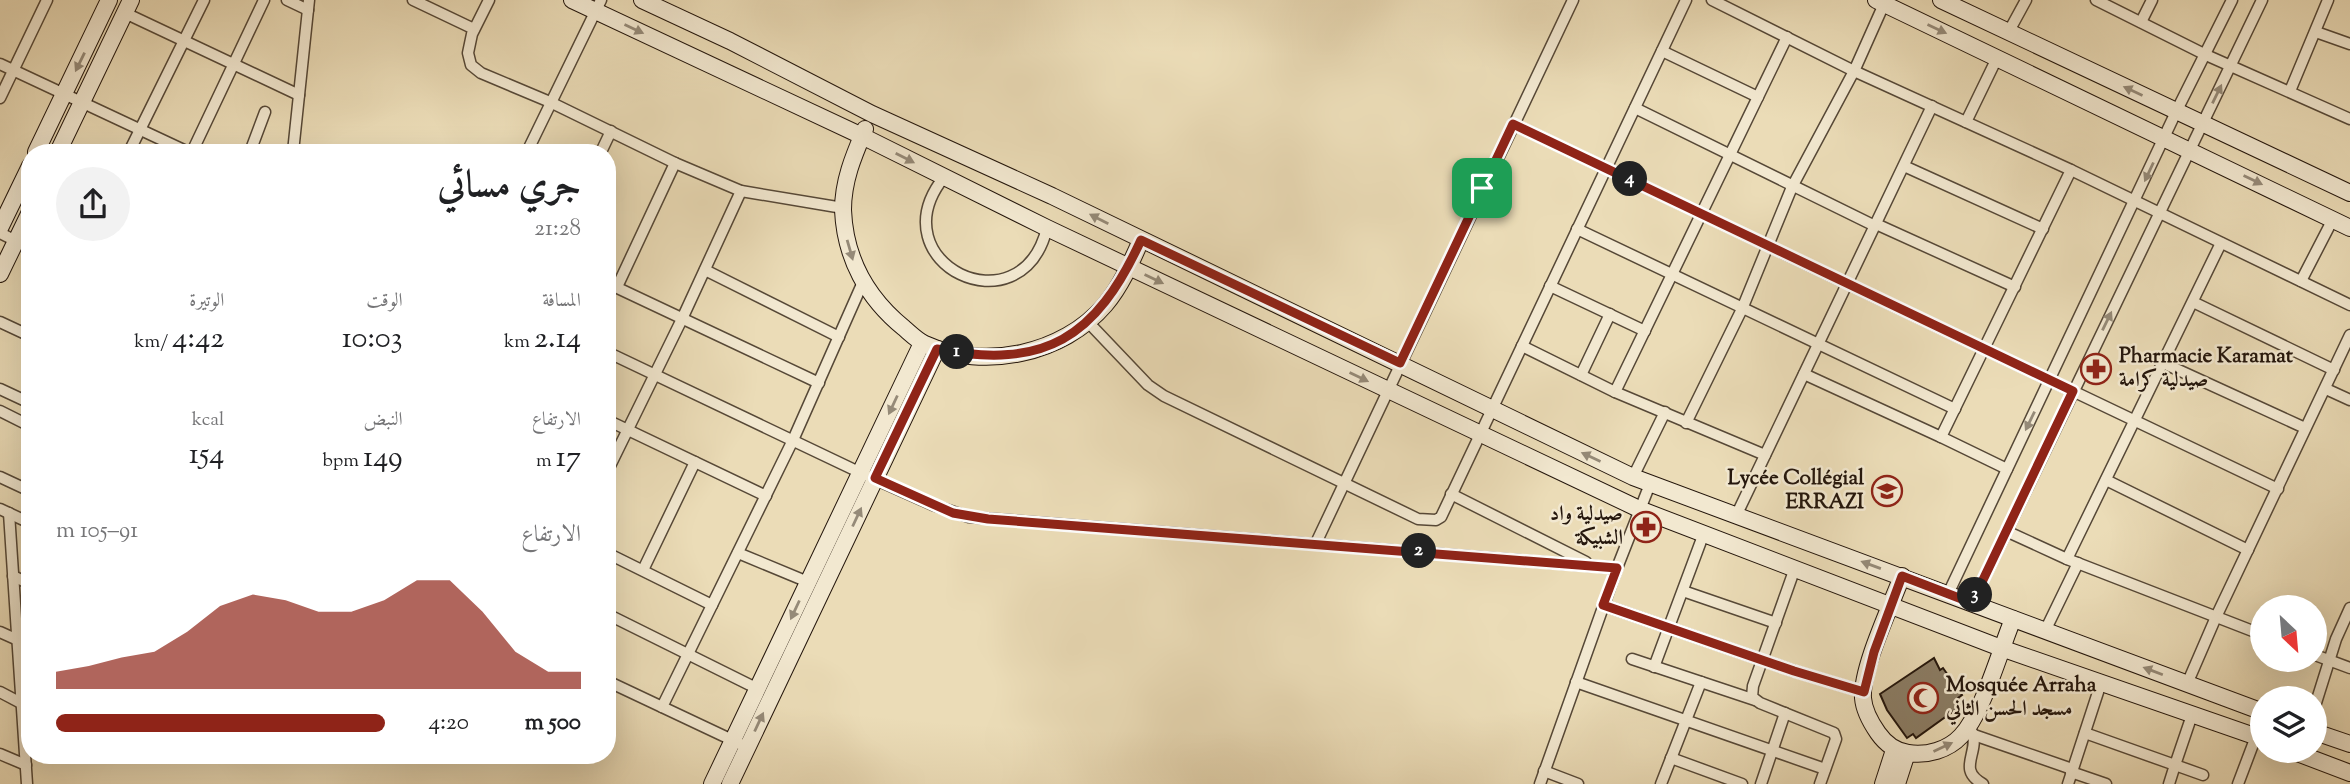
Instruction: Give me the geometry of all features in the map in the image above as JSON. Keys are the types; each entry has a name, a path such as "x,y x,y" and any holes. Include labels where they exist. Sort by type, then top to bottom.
{"street":[{"path":"0,98 47,0"},
{"path":"133,144 204,0"},
{"path":"194,144 264,0"},
{"path":"287,0 309,5 294,144"},
{"path":"414,0 474,29"},
{"path":"488,0 474,29 468,53 475,69 741,191 843,208"},
{"path":"572,0 598,6 1047,228 1639,509 2001,648 2250,735"},
{"path":"642,0 730,40 872,114 1052,196 1633,477 2250,707"},
{"path":"1316,543 1573,0"},
{"path":"1088,322 1148,385 1164,396 1427,522 1441,517 1686,0"},
{"path":"1712,0 1854,70 2071,170 2350,304"},
{"path":"1941,0 2176,112 2349,189"},
{"path":"2008,33 2026,0"},
{"path":"2095,0 2206,55 2350,119"},
{"path":"2141,22 2152,0"},
{"path":"1948,594 2136,202 2176,112 2232,0"},
{"path":"1972,603 2262,0"},
{"path":"2290,91 2328,0"},
{"path":"40,144 105,2"},
{"path":"1686,423 1742,309 1792,187 1854,70 1880,2 2350,228"},
{"path":"62,144 128,6 184,40 299,94"},
{"path":"531,144 598,6"},
{"path":"2316,32 2350,44"},
{"path":"1615,393 1787,37"},
{"path":"1662,51 1758,97"},
{"path":"1966,122 1997,58"},
{"path":"0,64 172,144"},
{"path":"1736,516 1932,106"},
{"path":"1635,108 1792,187 2015,287"},
{"path":"253,144 265,112"},
{"path":"872,114 848,170 843,208 848,246 863,282 887,313 930,346 994,357 1019,354 1055,342 1088,322 1118,288 1141,240"},
{"path":"1513,124 2278,489"},
{"path":"605,144 611,131"},
{"path":"616,277 675,163"},
{"path":"1904,166 2043,229"},
{"path":"1941,437 2071,170"},
{"path":"944,177 929,202 926,230 937,257 960,275 988,282 1015,274 1037,255 1047,228"},
{"path":"0,228 21,185"},
{"path":"616,453 741,191"},
{"path":"2301,281 2333,219"},
{"path":"1577,229 1955,409"},
{"path":"0,233 21,243"},
{"path":"2045,631 2106,480 2221,243"},
{"path":"0,274 21,247"},
{"path":"705,270 839,337"},
{"path":"662,707 793,440 863,282"},
{"path":"1550,286 1645,331"},
{"path":"616,287 819,383"},
{"path":"2193,302 2334,370"},
{"path":"1581,374 1610,314"},
{"path":"0,322 21,332"},
{"path":"2187,684 2350,335"},
{"path":"712,784 740,744 930,346"},
{"path":"1522,346 1615,393 1765,455"},
{"path":"616,356 868,476 933,505 969,517 1617,568"},
{"path":"2162,363 2305,428"},
{"path":"1804,374 2007,469"},
{"path":"0,389 21,399"},
{"path":"2326,389 2350,400"},
{"path":"0,411 21,422"},
{"path":"1633,477 1664,412"},
{"path":"616,424 766,496"},
{"path":"643,570 695,462"},
{"path":"730,784 758,689 808,582 868,476"},
{"path":"0,477 21,487"},
{"path":"2106,480 2248,550"},
{"path":"1540,784 1603,605 1650,484"},
{"path":"1451,494 1593,566"},
{"path":"5,511 21,519"},
{"path":"5,511 21,619"},
{"path":"2006,531 2073,561 2250,630"},
{"path":"1654,667 1704,533"},
{"path":"738,553 808,582"},
{"path":"616,557 712,605"},
{"path":"1755,700 1752,692 1795,568"},
{"path":"13,576 21,580"},
{"path":"1902,576 1874,652 1864,692 1870,719 1880,736 1901,751 1931,753 1971,731"},
{"path":"1683,591 1776,623"},
{"path":"1603,605 1864,692"},
{"path":"2321,686 2350,608"},
{"path":"616,618 758,689"},
{"path":"1983,784 1968,778 1971,731 2013,619"},
{"path":"0,632 21,640"},
{"path":"1632,659 1755,700 1834,733 1836,739 1820,784"},
{"path":"2329,660 2350,668"},
{"path":"1576,682 1825,769"},
{"path":"1661,784 1701,682"},
{"path":"2068,784 2101,683"},
{"path":"616,685 740,744"},
{"path":"0,692 21,702"},
{"path":"1761,784 1785,713"},
{"path":"2169,784 2192,715"},
{"path":"1971,731 2106,784"},
{"path":"2085,733 2203,775"},
{"path":"2327,736 2350,744"},
{"path":"1883,784 1901,751"},
{"path":"1896,784 1901,751"},
{"path":"0,754 21,763"},
{"path":"1671,758 1742,784"},
{"path":"2238,784 2250,758"},
{"path":"2324,763 2350,773"},
{"path":"26,765 27,784"},
{"path":"1545,771 1577,784"}],"building":[{"name":"Mosquée Arraha مسجد الحسن الثاني","path":"1934,658 1940,670 1943,668 1962,695 1958,698 1962,705 1916,738 1913,734 1907,738 1887,710 1880,694"}],"place":[{"name":"Pharmacie Karamat صيدلية كرامة","path":"2096,369"},
{"name":"Lycée Collégial ERRAZI","path":"1887,491"},
{"name":"صيدلية واد الشبيكة","path":"1646,527"},
{"name":"Mosquée Arraha مسجد الحسن الثاني","path":"1923,698"}],"route":[{"path":"1513,124 1607,167 1701,216 2073,391 1972,603 1902,576 1866,676 1864,692 1713,644 1603,605 1617,568 969,517 933,505 875,478 937,349 994,357 1019,354 1067,337 1088,322 1118,288 1141,240 1400,363 1482,188 1513,124"}]}
